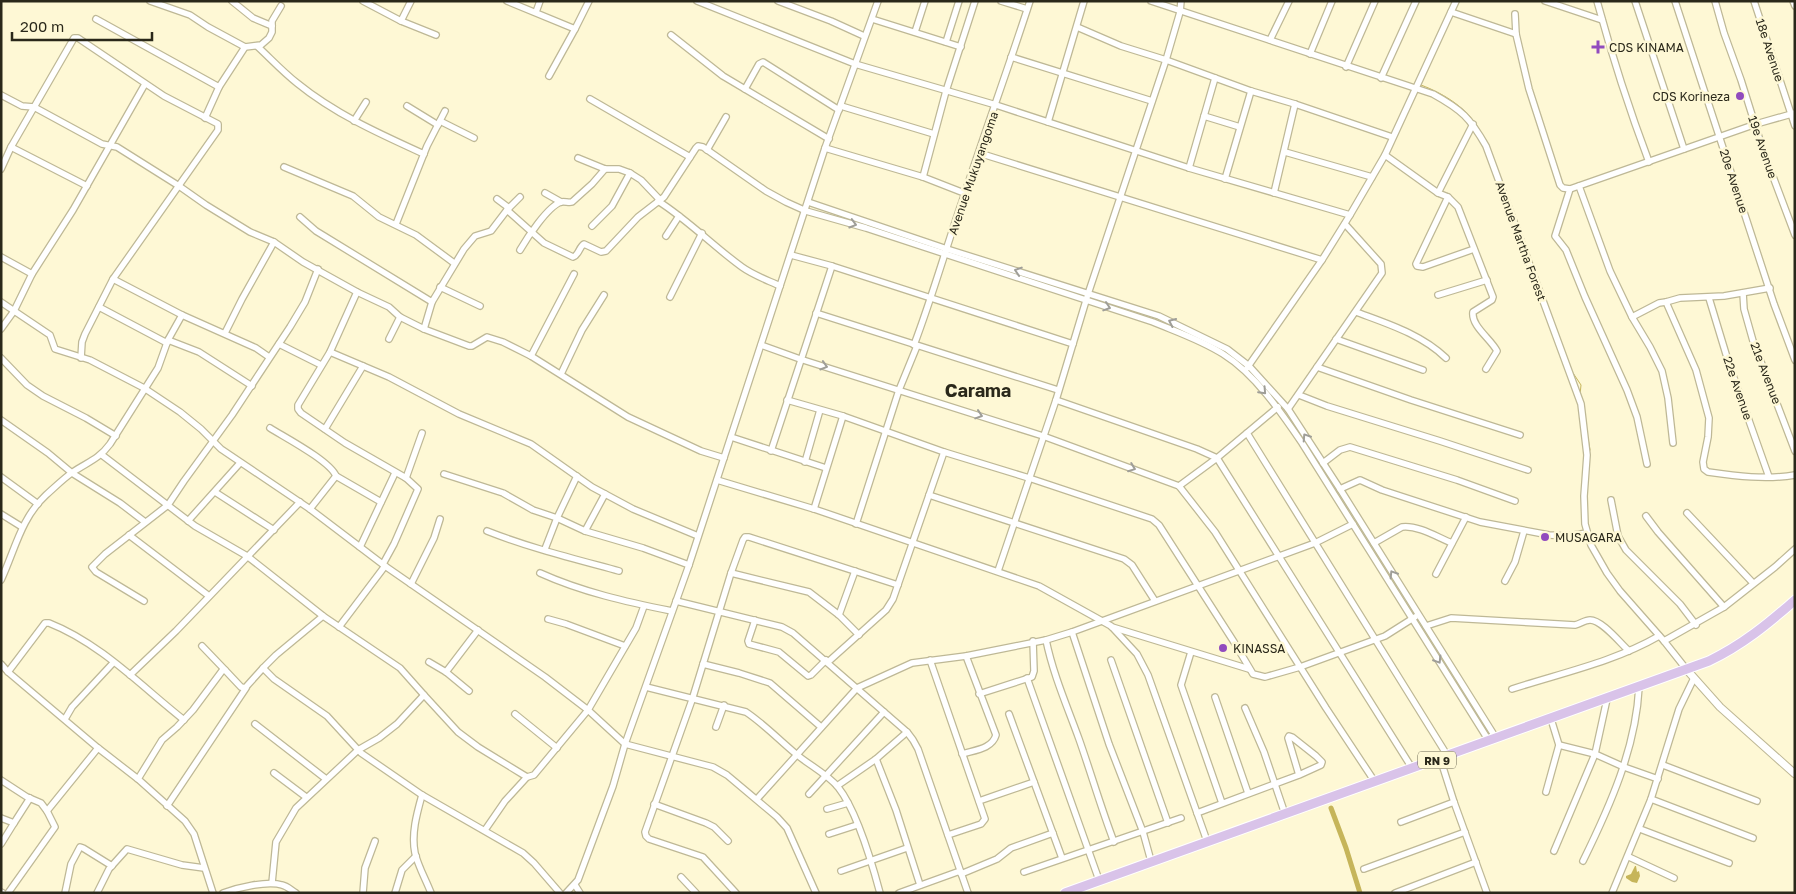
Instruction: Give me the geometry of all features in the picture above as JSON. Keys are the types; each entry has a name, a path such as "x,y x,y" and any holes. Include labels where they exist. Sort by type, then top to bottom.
{"main road":[{"name":"RN 9","path":"1065,893 1687,670 1734,649 1795,600"}],"street":[{"path":"150,1 190,15 245,47 257,46 269,38 272,32 274,16 281,6"},
{"path":"232,1 253,18 272,26"},
{"path":"363,1 400,21 436,35"},
{"path":"400,21 411,1"},
{"path":"507,1 574,29"},
{"path":"536,12 540,1"},
{"path":"549,76 589,1"},
{"path":"698,1 855,64 996,105 1225,179 1350,215"},
{"path":"778,1 864,36"},
{"path":"566,893 578,880 594,837 689,565 825,148 878,1"},
{"path":"915,32 925,1"},
{"path":"946,42 959,1"},
{"path":"923,177 946,91 974,1"},
{"path":"1002,1 1027,9"},
{"name":"Avenue Mukuyangoma","path":"856,524 899,390 932,298 964,193 996,105 1030,1"},
{"path":"1048,122 1084,1"},
{"name":"Avenue Martha Forest","path":"1151,1 1346,67 1433,94 1452,104 1473,124 1486,146 1581,404 1587,454 1584,496 1585,524 1591,545 1613,583 1687,670"},
{"path":"998,571 1056,400 1087,297 1166,60 1180,12 1181,1"},
{"path":"1270,40 1289,1"},
{"path":"1310,54 1332,1"},
{"path":"1346,67 1375,1"},
{"path":"1381,78 1416,1"},
{"path":"1244,371 1322,260 1372,177 1416,89 1456,1"},
{"path":"1545,1 1602,20"},
{"path":"1597,1 1631,114 1649,162"},
{"path":"1635,1 1684,149"},
{"name":"20e Avenue","path":"1675,1 1795,360"},
{"name":"19e Avenue","path":"1715,1 1763,150 1795,235"},
{"name":"18e Avenue","path":"1754,1 1793,113 1795,126"},
{"path":"1793,1 1795,6"},
{"path":"1451,12 1516,34"},
{"path":"1515,14 1516,34 1534,106 1560,185 1563,188 1570,189 1756,124 1793,113"},
{"path":"96,19 219,87"},
{"path":"872,19 961,47"},
{"path":"1077,27 1120,46 1392,137"},
{"path":"672,35 723,76 829,139"},
{"path":"1,169 11,147 74,38 78,38 164,96 218,124 218,130 112,279 82,342 81,358"},
{"path":"257,46 297,82 354,121 424,154"},
{"path":"205,118 219,87 245,47"},
{"path":"1011,57 1152,101"},
{"path":"745,89 759,64 763,62 840,108 934,134"},
{"path":"1189,168 1215,78"},
{"path":"1,329 14,312 32,274 73,210 145,84"},
{"path":"1225,179 1251,91"},
{"path":"1,95 22,106 34,108 102,144 117,147 250,232 274,242 303,262 356,292 389,307 400,317 424,329 472,346 487,338 491,338 531,356 628,416 701,451 724,458"},
{"path":"590,99 690,157"},
{"path":"354,121 366,102"},
{"path":"1274,193 1295,104"},
{"path":"407,106 439,123 474,138"},
{"path":"396,224 424,154 445,110"},
{"path":"1204,116 1240,127"},
{"path":"708,150 726,117"},
{"path":"1438,193 1473,124"},
{"path":"497,198 544,242 573,257 584,244 601,252 606,251 638,218 668,192 698,146 703,147 766,191 806,211 946,252 1087,297 1159,316 1227,349 1249,366 1288,409 1426,626 1492,740"},
{"path":"11,147 87,186"},
{"path":"825,148 923,177 964,193"},
{"path":"1285,152 1372,177"},
{"path":"979,153 1322,260"},
{"path":"1384,155 1438,193 1448,197 1458,207 1493,297 1492,300 1473,312 1472,315 1497,351 1486,369"},
{"path":"578,158 605,168 619,169 630,173 641,180 659,200 742,267 780,286"},
{"path":"284,167 354,196 379,217 416,235 454,263"},
{"path":"545,193 561,202 572,202 592,184 605,168"},
{"path":"592,226 612,206 630,173"},
{"path":"1579,186 1610,271 1632,317 1662,371 1668,398 1672,443"},
{"path":"1570,189 1555,236 1566,250 1627,390 1637,417 1647,464"},
{"path":"424,329 432,302 454,263 475,236 491,231 520,197"},
{"path":"1448,197 1416,264 1423,267 1474,249"},
{"path":"520,250 531,231 552,208 561,202"},
{"path":"808,202 946,252"},
{"path":"666,236 679,216"},
{"path":"300,217 316,231 432,302"},
{"path":"1288,409 1382,273 1381,264 1345,224"},
{"path":"670,297 702,233"},
{"path":"225,333 274,242"},
{"path":"791,255 832,266 1073,344"},
{"path":"1,257 32,274"},
{"path":"771,451 832,266"},
{"path":"144,601 96,572 92,567 128,535 168,505 252,386 279,344 305,302 318,269"},
{"path":"531,356 574,274"},
{"path":"112,279 182,315 256,348 269,357"},
{"path":"1438,295 1487,280"},
{"path":"440,287 480,306"},
{"path":"1632,317 1659,303 1680,298 1709,298 1770,288"},
{"path":"340,627 384,565 418,492 415,485 406,478 325,429 302,414 298,409 298,405 321,364 330,352 356,292"},
{"name":"21e Avenue","path":"1743,293 1744,309 1753,341 1795,451"},
{"path":"561,374 582,330 604,296"},
{"path":"1087,297 1190,337 1225,355 1244,371 1278,407 1412,619 1492,740"},
{"name":"22e Avenue","path":"1709,298 1729,364 1769,477"},
{"path":"1,302 50,335 54,349 90,360 144,388 190,419 240,463 310,509 384,565 545,677 588,710 626,744 672,755 712,767 727,774 787,828 816,893"},
{"path":"1666,302 1696,370 1709,418 1708,437 1703,462 1704,469 1714,473 1769,477 1795,475"},
{"path":"99,307 168,341 199,352 252,386"},
{"path":"1356,312 1405,331 1435,348 1446,358"},
{"path":"816,313 1058,390"},
{"path":"1,580 4,567 22,527 38,504 72,473 102,455 116,436 158,368 168,341 182,315"},
{"path":"389,339 400,317"},
{"path":"1336,339 1423,370"},
{"path":"279,344 321,364"},
{"path":"761,345 1044,436 1179,486 1215,532 1238,571 1375,782"},
{"path":"330,352 388,377 459,414 531,444 605,494 645,515 698,536"},
{"path":"1,358 28,385 44,396 116,436"},
{"path":"325,429 362,366"},
{"path":"1317,367 1520,435"},
{"path":"1299,395 1327,406 1528,470"},
{"path":"787,400 887,430 944,452 1152,519 1158,525 1198,586 1253,674 1264,677 1300,667 1385,636 1419,615"},
{"path":"1056,400 1197,449 1217,458 1412,768"},
{"path":"1179,486 1217,458 1278,407"},
{"path":"805,462 820,410"},
{"path":"814,509 843,416"},
{"path":"3,425 48,453 72,473 120,503 145,522"},
{"path":"270,428 325,462 334,469 336,476 381,502"},
{"path":"406,478 422,433"},
{"path":"1246,433 1374,639 1444,757 1454,802 1487,893"},
{"path":"731,437 826,468"},
{"path":"1323,463 1340,450 1350,447 1457,480 1515,501"},
{"path":"755,620 748,641 750,644 779,652 808,676 812,675 858,635 886,610 893,598 944,452"},
{"path":"102,455 188,521 247,556 323,616 400,668 458,732 478,747 527,776 534,775 588,710 636,628 644,606"},
{"path":"188,521 240,463"},
{"path":"360,546 395,473"},
{"path":"444,474 503,493 533,510 557,518 585,531 649,550 689,565"},
{"path":"310,509 336,476"},
{"path":"545,549 577,476"},
{"path":"1,477 38,504"},
{"path":"717,480 814,509 998,571 1039,586 1111,626 1191,652 1249,668"},
{"path":"1340,489 1360,480 1382,490 1466,517 1524,531 1559,536 1587,533"},
{"path":"215,492 274,530"},
{"path":"585,531 605,494"},
{"path":"929,495 1124,559 1132,565 1155,601"},
{"path":"1611,500 1618,536 1626,550 1680,604 1696,625"},
{"path":"130,675 300,502"},
{"path":"1687,513 1753,583"},
{"path":"1,514 22,527"},
{"path":"1646,516 1724,607"},
{"path":"1436,574 1466,517"},
{"path":"411,584 434,538 440,519"},
{"path":"757,799 857,688 895,669 912,662 966,656 1046,640 1072,632 1315,543 1353,524"},
{"path":"1374,543 1406,526 1452,543"},
{"path":"487,531 545,549 557,555 619,571"},
{"path":"1505,580 1516,562 1524,531"},
{"path":"128,535 209,596"},
{"path":"736,893 703,857 667,846 646,836 645,832 692,700 731,573 745,537 898,585"},
{"path":"1512,689 1629,651 1696,625 1724,607 1795,549"},
{"path":"839,615 855,572"},
{"path":"540,573 590,593 672,611"},
{"path":"731,573 808,592 839,615 858,635"},
{"path":"676,601 782,627 793,632 907,732 914,740 918,749 968,893"},
{"path":"167,806 246,688 263,668 323,616"},
{"path":"1426,626 1451,618 1575,625 1590,620 1605,628 1629,651"},
{"path":"548,619 625,646"},
{"path":"8,672 44,623 48,623 93,647 184,720"},
{"path":"1111,626 1137,654 1148,675 1207,841"},
{"path":"446,672 478,630"},
{"path":"1072,632 1109,744 1143,832 1152,861"},
{"path":"1046,640 1065,704 1114,842"},
{"path":"979,694 1032,677 1034,671 1033,642"},
{"path":"202,646 241,687 246,688"},
{"path":"1191,652 1181,685 1222,803"},
{"path":"962,754 990,745 996,735 966,656"},
{"path":"930,660 985,819 981,824 948,835"},
{"path":"1111,660 1168,823"},
{"path":"429,662 446,672 469,690"},
{"path":"65,719 72,707 113,663"},
{"path":"1,664 98,748 138,779 190,826 213,893"},
{"path":"703,664 770,683 821,727"},
{"path":"263,668 274,679 327,716 358,750 422,795 485,830 529,859 560,893"},
{"path":"138,779 162,740 184,720 222,671 225,670"},
{"path":"1687,670 1720,707 1795,774"},
{"path":"1028,678 1099,880"},
{"path":"1612,893 1640,829 1663,765 1679,709 1694,678"},
{"path":"646,687 746,712 756,718 796,754 837,786 848,803 857,825 880,893"},
{"path":"1583,861 1597,833 1624,767 1637,710 1639,687"},
{"path":"272,883 276,842 293,812 306,797 358,750 379,738 397,724 424,695"},
{"path":"1215,697 1248,793"},
{"path":"1554,851 1595,754 1607,699"},
{"path":"716,726 724,705"},
{"path":"1245,708 1264,752 1285,814"},
{"path":"809,794 884,712"},
{"path":"515,714 557,748"},
{"path":"1009,714 1062,858"},
{"path":"1546,792 1559,745 1551,719"},
{"path":"255,724 326,779"},
{"path":"837,786 876,758 907,732"},
{"path":"1197,813 1299,776 1321,765 1322,762 1316,756 1290,736 1288,738 1299,776"},
{"path":"1559,745 1595,754 1658,779"},
{"path":"47,811 98,748"},
{"path":"876,758 896,810 920,885"},
{"path":"1663,765 1757,801"},
{"path":"274,773 306,797"},
{"path":"485,830 527,776"},
{"path":"1,780 40,804 47,811 55,827 8,893"},
{"path":"979,801 1034,782"},
{"path":"422,795 414,838 416,856 431,893"},
{"path":"1,844 30,798"},
{"path":"1651,799 1753,838"},
{"path":"1401,822 1454,802"},
{"path":"827,810 848,803"},
{"path":"654,804 706,822 728,841"},
{"path":"1,818 14,824"},
{"path":"1024,872 1181,818"},
{"path":"829,834 857,825"},
{"path":"1640,829 1729,863"},
{"path":"1364,869 1465,832"},
{"path":"899,893 997,860 1011,848 1053,833"},
{"path":"363,893 366,868 375,841"},
{"path":"65,893 71,864 80,847 112,866"},
{"path":"841,871 907,848"},
{"path":"97,893 112,866 124,851 129,849 182,865 204,868"},
{"path":"395,893 402,870 416,856"},
{"path":"1629,857 1674,878"},
{"path":"1395,893 1476,862"},
{"path":"681,877 696,893"},
{"path":"223,893 272,883 284,886 296,893"},
{"path":"575,885 580,893"}],"shaded area":[{"path":"1635,866 1640,876 1637,883 1626,878 1626,876 1631,874"}],"waterway":[{"path":"1421,85 1439,93 1456,104 1471,118 1482,135"},
{"path":"1571,370 1581,385 1580,395"},
{"path":"1588,438 1590,450"},
{"path":"1331,808 1360,893"}],"place":[{"name":"CDS KINAMA","path":"1598,47"},
{"name":"CDS Korineza","path":"1740,96"},
{"name":"MUSAGARA","path":"1545,537"},
{"name":"KINASSA","path":"1223,648"}],"district":[{"name":"Carama","path":"978,390"}]}
